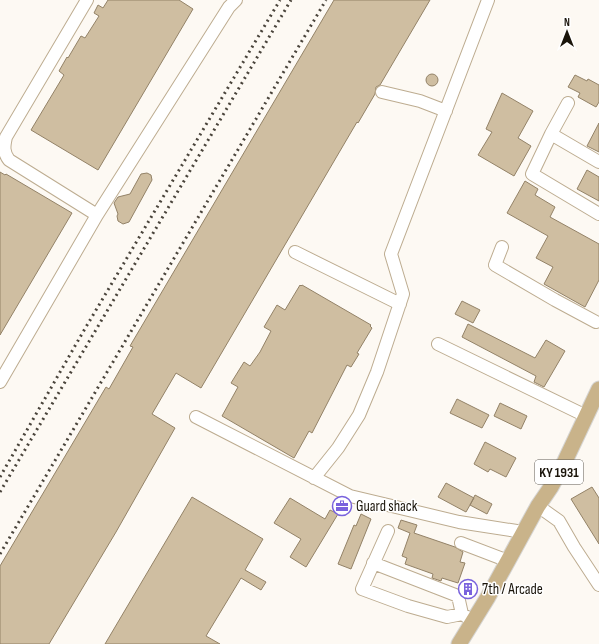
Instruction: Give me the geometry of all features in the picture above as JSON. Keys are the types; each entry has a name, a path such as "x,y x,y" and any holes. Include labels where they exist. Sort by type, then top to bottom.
{"main road":[{"name":"KY 1931","path":"460,644 467,617 488,597 538,506 552,487 592,409 599,389"}],"street":[{"path":"87,0 6,137 4,150 9,160 97,215"},
{"path":"0,382 97,215 228,7 236,0"},
{"path":"314,478 338,448 359,415 377,372 403,294 391,254 488,0"},
{"path":"382,92 420,101 446,111"},
{"path":"568,103 532,174 599,214"},
{"path":"551,134 599,162"},
{"path":"502,247 495,265 555,300 598,321"},
{"path":"295,252 400,304"},
{"path":"438,344 592,409"},
{"path":"196,417 350,496 459,522 523,532"},
{"path":"538,506 559,521 599,586"},
{"path":"373,563 458,596 467,617 447,617 408,606 362,589 373,563 388,530"},
{"path":"461,543 508,561"}],"building":[{"path":"108,0 179,0 193,9 98,170 31,130 64,75 59,71 67,57 68,58 81,36 85,38 99,16 94,13 98,5 103,8"},
{"path":"334,0 430,0 380,85 376,87 375,94 358,123 357,122 201,388 176,373 152,414 175,428 116,532 49,644 0,644 0,566 106,387 109,389 133,347 130,346"},
{"path":"430,74 434,74 438,80 434,86 430,86 426,82 426,78"},
{"path":"575,75 587,81 588,79 599,85 599,102 596,107 578,97 580,93 568,87"},
{"path":"502,93 533,111 518,138 531,146 514,176 478,155 492,132 486,129"},
{"path":"599,123 599,152 587,146"},
{"path":"587,170 599,177 599,201 577,189"},
{"path":"0,172 5,175 6,174 72,213 0,335"},
{"path":"147,173 151,175 152,180 129,222 123,224 118,221 118,214 114,203 118,197 130,194 141,174"},
{"path":"525,181 538,189 535,195 555,207 550,217 599,244 599,280 585,307 544,284 553,267 536,258 548,236 507,213"},
{"path":"300,285 371,325 370,326 372,328 357,353 359,354 351,367 347,365 312,433 309,431 294,458 222,416 238,387 231,383 244,362 250,366 260,352 271,331 264,327 277,305 285,310"},
{"path":"462,301 480,310 473,323 455,314"},
{"path":"468,324 535,358 546,340 565,351 544,387 534,382 536,376 462,337"},
{"path":"457,399 489,415 482,428 450,413"},
{"path":"500,403 527,416 521,429 494,416"},
{"path":"485,442 516,458 506,477 490,469 488,472 474,464"},
{"path":"446,483 474,498 466,512 438,497"},
{"path":"592,487 599,498 599,544 571,499"},
{"path":"475,495 492,504 487,514 470,505"},
{"path":"192,497 263,539 245,570 266,582 261,590 241,578 206,636 220,644 105,644"},
{"path":"290,498 325,519 330,510 338,514 306,567 290,557 301,539 274,523"},
{"path":"361,514 371,519 351,569 338,564 354,525 356,526"},
{"path":"401,520 417,525 414,533 455,547 463,552 460,562 465,563 458,583 442,578 441,581 432,578 433,574 405,564 407,558 402,556 410,533 398,528"}],"railway":[{"path":"0,477 83,332 280,0"},
{"path":"0,492 291,0"},
{"path":"0,554 326,0"}],"place":[{"name":"Guard shack","path":"342,506"},
{"name":"7th / Arcade","path":"468,589"}]}
